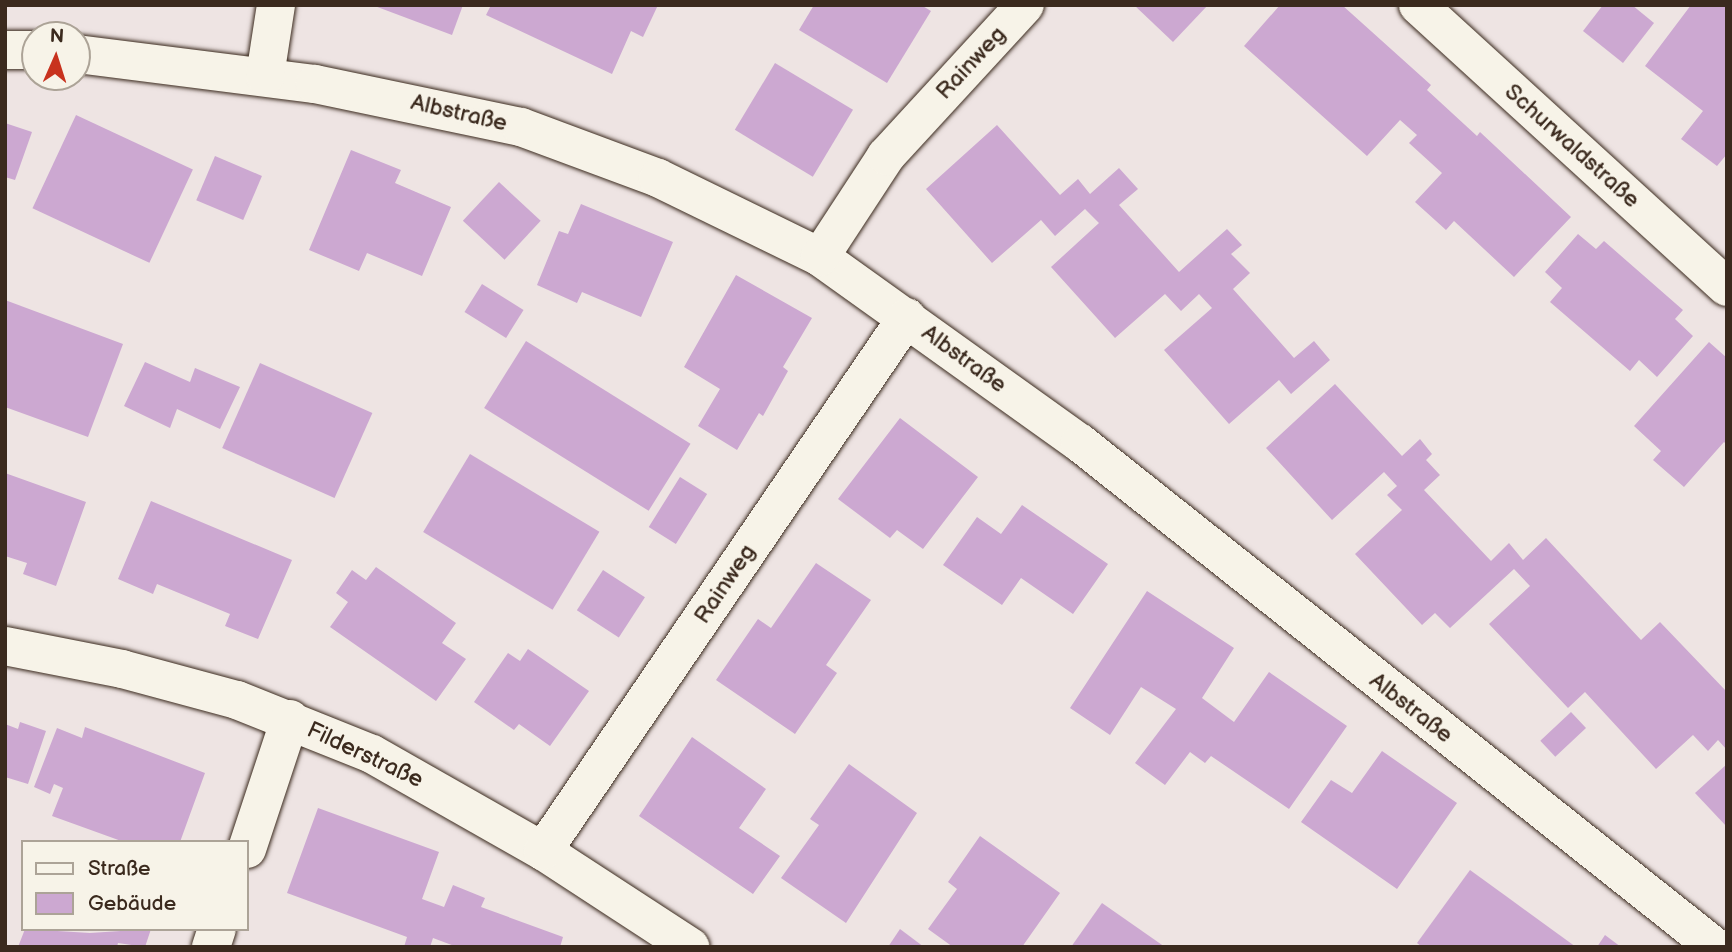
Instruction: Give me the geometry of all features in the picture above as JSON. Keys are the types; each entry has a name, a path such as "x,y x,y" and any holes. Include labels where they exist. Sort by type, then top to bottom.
{"street":[{"path":"265,76 276,5"},
{"name":"Rainweg","path":"820,257 886,156 1025,5"},
{"name":"Schurwaldstraße","path":"1418,5 1727,287"},
{"name":"Albstraße","path":"91,56 265,76 454,110 554,138 718,205 820,257 908,317 1080,443 1716,947"},
{"name":"Rainweg","path":"543,851 908,317"},
{"name":"Filderstraße","path":"5,646 180,684 290,719 414,775 543,851 690,947"},
{"path":"248,846 290,719"}],"building":[{"path":"372,5 463,5 452,35"},
{"path":"491,5 658,5 643,37 631,31 612,74 486,15"},
{"path":"814,5 921,5 931,11 887,83 799,30"},
{"path":"1134,5 1208,5 1173,42"},
{"path":"1280,5 1342,5 1431,85 1427,90 1477,136 1480,132 1571,217 1514,277 1454,221 1446,230 1415,202 1442,173 1409,143 1417,135 1400,120 1367,156 1244,46"},
{"path":"1603,5 1632,5 1654,23 1623,63 1583,31"},
{"path":"1691,5 1727,5 1727,154 1717,166 1681,139 1703,111 1645,66"},
{"path":"775,63 853,110 813,177 735,130"},
{"path":"76,115 193,170 149,263 32,208"},
{"path":"5,123 32,132 15,180 5,177"},
{"path":"997,125 1060,195 1078,179 1090,194 1119,168 1138,189 1119,205 1179,272 1227,229 1242,245 1231,254 1250,273 1233,289 1294,358 1314,341 1330,360 1291,394 1279,380 1229,424 1164,350 1212,308 1199,294 1181,311 1165,294 1115,338 1051,267 1099,223 1085,209 1055,236 1041,220 992,263 926,189"},
{"path":"351,150 401,170 395,183 451,207 422,276 367,253 359,271 309,250"},
{"path":"215,156 262,176 243,220 196,200"},
{"path":"499,182 541,221 505,260 463,221"},
{"path":"581,204 673,242 641,317 582,292 577,303 537,285 559,231 568,234"},
{"path":"1578,234 1596,249 1604,241 1683,310 1675,319 1693,336 1657,377 1639,360 1630,371 1550,302 1562,288 1545,272"},
{"path":"736,275 812,318 783,367 788,371 763,416 759,413 737,450 698,426 720,389 684,367"},
{"path":"482,284 524,310 506,338 465,312"},
{"path":"5,300 123,344 88,437 5,407"},
{"path":"526,341 691,444 649,511 484,408"},
{"path":"1709,342 1727,358 1727,445 1724,442 1684,487 1653,460 1661,451 1634,426"},
{"path":"145,362 190,382 195,368 240,387 220,429 177,409 170,428 124,406"},
{"path":"260,363 372,413 335,498 222,448"},
{"path":"1335,384 1402,456 1420,439 1432,454 1426,460 1440,475 1424,490 1491,561 1509,543 1523,560 1546,538 1641,640 1660,622 1727,692 1727,750 1718,740 1708,751 1693,735 1656,769 1585,692 1568,708 1489,624 1530,586 1514,569 1450,628 1435,613 1422,625 1355,554 1402,510 1387,495 1397,486 1384,472 1332,520 1266,448"},
{"path":"900,418 978,477 923,549 897,530 890,538 838,499"},
{"path":"470,454 599,532 553,610 423,532"},
{"path":"5,473 86,502 56,586 23,574 27,563 5,556"},
{"path":"680,477 707,494 676,544 649,527"},
{"path":"151,501 292,560 258,639 225,626 230,614 157,584 153,594 118,579"},
{"path":"1022,505 1108,564 1073,614 1021,578 1002,605 943,565 977,517 1001,534"},
{"path":"816,563 871,600 826,665 837,673 795,734 716,680 758,619 771,628"},
{"path":"376,567 456,623 442,643 466,659 436,701 330,627 348,602 336,593 352,570 366,580"},
{"path":"603,570 645,597 619,637 577,610"},
{"path":"1147,591 1234,648 1202,698 1234,722 1269,672 1347,726 1289,809 1211,756 1205,763 1190,752 1165,785 1135,763 1176,709 1141,687 1110,735 1070,708"},
{"path":"528,649 589,691 550,746 519,724 514,730 474,702 508,653 520,661"},
{"path":"1571,712 1586,728 1555,757 1540,741"},
{"path":"20,722 46,731 28,784 5,777 5,724 18,729"},
{"path":"85,727 205,773 181,840 118,840 52,816 63,788 54,784 50,794 34,787 57,728 82,738"},
{"path":"692,737 766,789 739,828 780,856 753,894 639,816"},
{"path":"1382,751 1457,803 1397,889 1301,822 1331,780 1352,793"},
{"path":"849,764 917,813 846,923 781,878 819,825 810,819"},
{"path":"1727,764 1727,827 1695,793"},
{"path":"318,808 439,852 422,899 444,907 453,885 485,898 481,907 563,937 560,947 457,947 433,938 430,947 404,947 407,937 287,893"},
{"path":"980,836 1060,893 1022,947 953,947 928,929 957,889 948,882"},
{"path":"1470,870 1576,947 1422,947 1417,943"},
{"path":"1102,903 1165,947 1071,947"},
{"path":"900,929 924,947 888,947"},
{"path":"24,931 150,931 145,947 118,943 117,947 18,947"},
{"path":"1605,935 1621,947 1597,947"}]}
